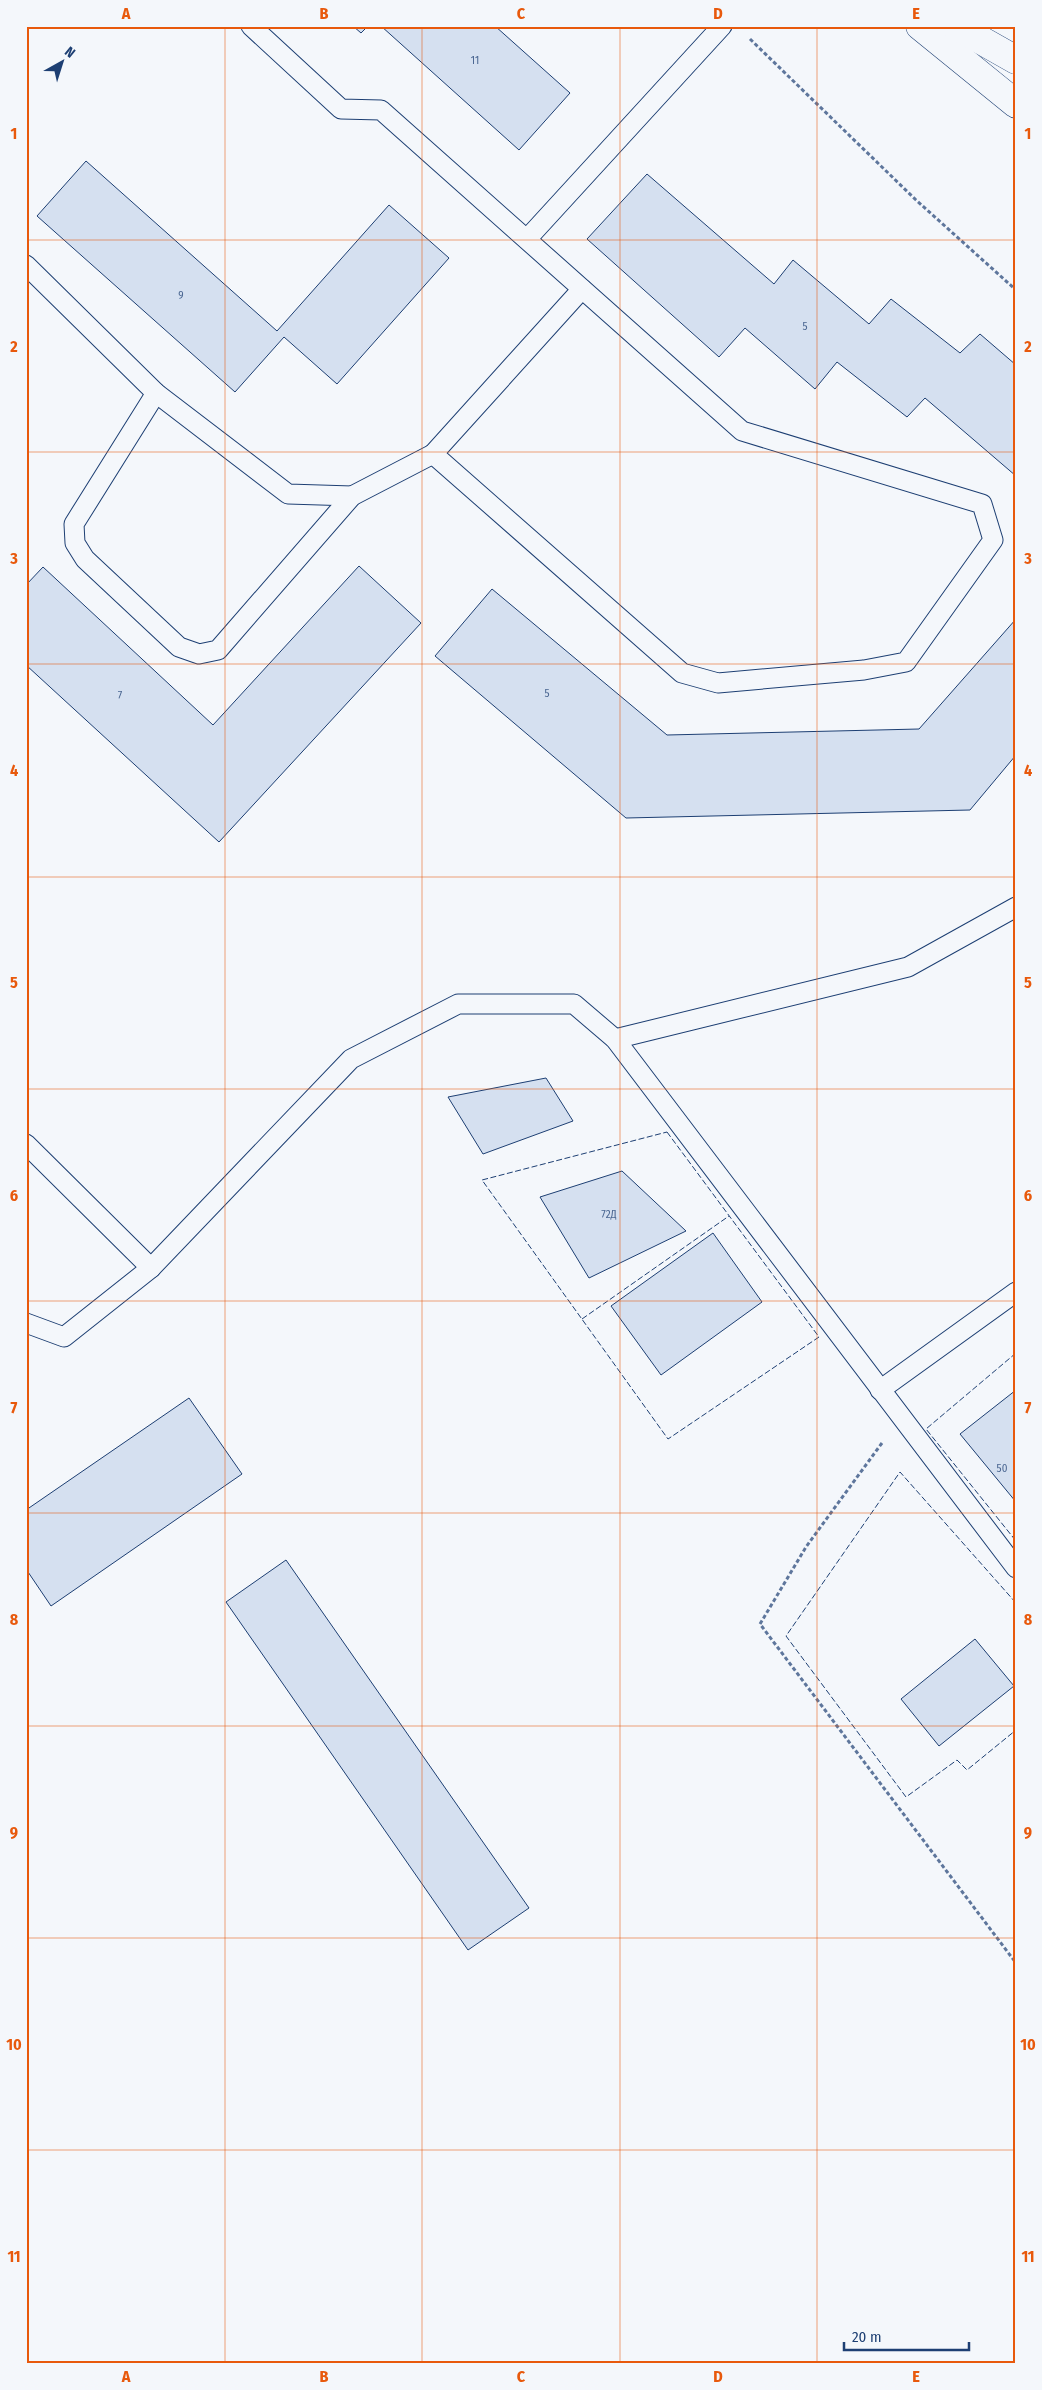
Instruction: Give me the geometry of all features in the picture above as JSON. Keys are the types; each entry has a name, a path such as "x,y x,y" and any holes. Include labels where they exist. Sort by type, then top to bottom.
{"street":[{"path":"920,26 1016,104"},
{"path":"956,26 1016,60"}],"lane":[{"path":"251,26 340,109 381,110 742,431 982,504 993,540 906,662 864,670 718,683 682,673 433,454"},
{"path":"526,240 722,26"},
{"path":"26,265 156,393 288,494 352,496"},
{"path":"156,393 74,524 74,543 85,559 179,647 198,654 218,650 352,496 433,454 582,289"},
{"path":"615,1039 908,967 1016,907"},
{"path":"26,1324 64,1337 152,1268 351,1059 458,1004 574,1004 615,1039 1016,1568"},
{"path":"26,1144 152,1268"},
{"path":"880,1390 1016,1292"}],"path":[{"path":"744,33 916,200 1016,290"},
{"path":"880,1390 886,1438 806,1547 760,1624 1016,1963"}],"building":[{"path":"353,26 368,26 361,33"},
{"path":"381,26 495,26 570,93 519,150"},
{"path":"86,161 277,331 389,205 449,258 337,384 284,337 235,392 37,216"},
{"path":"647,174 774,284 793,260 869,324 891,299 960,353 980,334 1016,365 1016,476 925,398 907,417 837,362 815,389 745,328 719,357 587,239"},
{"path":"359,566 421,623 219,842 26,665 26,585 43,567 213,725"},
{"path":"492,589 667,735 919,729 1016,619 1016,755 970,810 626,818 435,656"},
{"path":"546,1078 573,1121 483,1154 448,1097"},
{"path":"622,1171 686,1231 589,1278 540,1197"},
{"path":"713,1233 762,1302 661,1375 611,1306"},
{"path":"1016,1390 1016,1502 960,1434"},
{"path":"189,1398 242,1474 51,1606 26,1569 26,1510"},
{"path":"286,1560 529,1908 468,1950 226,1602"},
{"path":"975,1639 1014,1686 939,1746 901,1699"}],"fence":[{"path":"667,1132 819,1337 668,1439 482,1180 667,1132"},
{"path":"582,1319 729,1216"},
{"path":"1016,1353 926,1429 1016,1541"},
{"path":"1016,1603 900,1472 786,1636 906,1797 957,1760 967,1770 1016,1730"}]}
